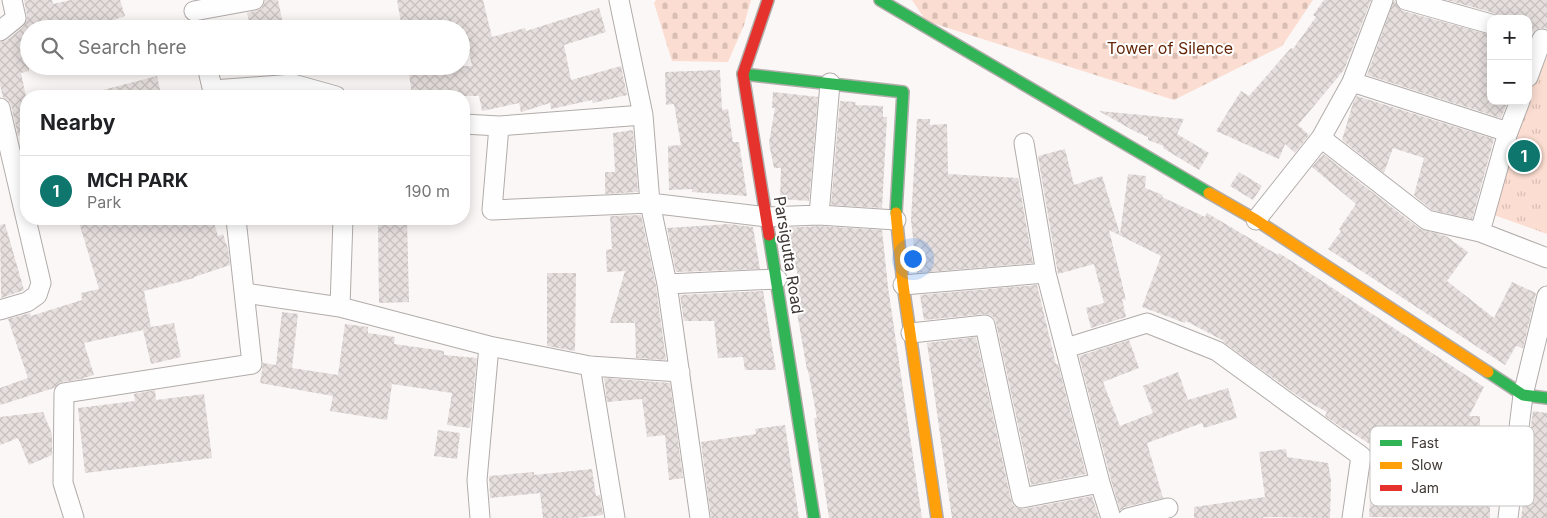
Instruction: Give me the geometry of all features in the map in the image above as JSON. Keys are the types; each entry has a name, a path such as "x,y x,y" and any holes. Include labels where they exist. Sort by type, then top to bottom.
{"street":[{"path":"0,31 16,18 12,0"},
{"path":"194,13 254,0"},
{"path":"619,0 643,115 650,203 667,284 700,518"},
{"name":"Parsigutta Road","path":"768,0 743,74 814,518"},
{"path":"880,0 1256,220 1523,395 1547,398"},
{"path":"1256,220 1321,138 1352,82 1383,0"},
{"path":"1406,0 1487,23"},
{"path":"1532,63 1539,38"},
{"path":"743,74 903,92 896,220 902,285 911,333 937,518"},
{"path":"209,75 212,90"},
{"path":"1352,82 1508,132"},
{"path":"819,215 830,83"},
{"path":"240,90 293,84 314,90"},
{"path":"1480,232 1508,132 1518,105"},
{"path":"0,108 20,193"},
{"path":"470,124 499,126 643,115"},
{"path":"499,126 492,210 650,203 767,217 819,215 896,220"},
{"path":"1321,138 1427,220 1480,232 1547,258"},
{"path":"1024,143 1046,273 1100,483 1112,518"},
{"path":"0,310 27,302 37,295 41,283 27,225"},
{"path":"74,518 63,483 64,393 252,364 237,225"},
{"path":"340,307 342,225"},
{"path":"902,285 1046,273"},
{"path":"667,284 777,279"},
{"path":"245,294 340,307 489,346 590,366 680,372"},
{"path":"1519,426 1523,395 1547,296"},
{"path":"1066,348 1147,323 1217,351 1361,456 1352,518"},
{"path":"911,333 985,325 1022,498 1100,483"},
{"path":"480,518 477,480 489,346"},
{"path":"590,366 615,518"},
{"path":"1128,518 1168,508"}],"green space":[{"path":"656,0 751,0 744,25 728,62 672,61 654,3"},
{"name":"Tower of Silence","path":"912,0 1313,0 1282,46 1174,100 926,21"},
{"path":"1539,55 1547,58 1547,234 1480,210 1526,105 1532,105 1532,74"}],"building":[{"path":"24,0 52,0 53,4 71,0 120,0 125,16 114,20 26,20"},
{"path":"265,0 278,0 282,20 249,20 247,13 261,9"},
{"path":"397,0 483,0 492,37 525,28 526,31 599,8 606,32 564,45 571,80 621,66 627,95 593,103 592,100 551,109 550,103 521,112 519,103 482,111 479,96 470,96 470,90 411,90 409,75 470,75 470,66 472,66 470,57 470,20 400,20"},
{"path":"1324,0 1371,0 1344,70 1298,125 1309,135 1295,153 1285,144 1279,159 1216,131 1241,91 1249,96 1291,48 1293,49 1316,17 1313,15"},
{"path":"1394,0 1403,11 1487,34 1487,105 1506,105 1501,118 1367,75"},
{"path":"1447,0 1547,0 1547,29 1540,28 1532,31 1532,15 1496,15"},
{"path":"20,29 20,75 25,90 20,90 20,135 18,136 11,105 3,97 0,85 0,42 7,40"},
{"path":"720,70 722,110 728,109 733,142 739,142 747,196 692,192 692,189 669,190 668,146 681,145 674,104 666,105 665,72"},
{"path":"157,76 160,90 103,90"},
{"path":"773,92 818,97 809,201 780,199 781,168 774,168 769,143 775,108 772,108"},
{"path":"1357,96 1494,139 1472,219 1432,210 1414,195 1424,158 1393,148 1384,173 1342,140 1353,103"},
{"path":"840,101 856,102 855,105 883,106 883,117 887,117 882,208 831,205"},
{"path":"1099,111 1184,119 1177,134 1209,153 1199,170 1163,148 1164,146 1148,140 1148,137"},
{"path":"917,119 930,119 930,125 947,124 948,174 1018,178 1033,263 917,273 911,220"},
{"path":"633,130 638,192 605,194 605,172 615,172 613,133"},
{"path":"1065,149 1074,185 1102,176 1120,234 1128,174 1146,176 1145,188 1163,195 1162,197 1205,217 1207,213 1278,255 1279,253 1484,387 1469,416 1480,416 1480,426 1370,426 1370,444 1325,416 1327,412 1301,398 1224,341 1186,321 1185,323 1142,307 1161,256 1109,230 1126,300 1122,299 1126,317 1091,328 1086,308 1104,303 1094,264 1058,274 1038,156"},
{"path":"1323,154 1420,229 1446,236 1468,252 1447,281 1494,318 1512,282 1536,293 1523,348 1516,346 1505,365 1328,249 1341,231 1339,229 1356,204 1312,167"},
{"path":"1239,172 1262,186 1253,200 1230,186"},
{"path":"641,215 656,286 666,360 636,358 635,323 610,323 625,271 607,272 606,250 612,249 610,216"},
{"path":"5,224 24,290 1,298 0,225"},
{"path":"729,224 753,227 760,269 676,272 667,228"},
{"path":"80,225 215,225 218,236 223,234 228,249 230,265 194,278 144,291 151,327 174,323 181,357 151,364 143,330 84,343 94,375 62,382 54,388 0,405 0,388 28,378 8,319 30,313 31,316 82,300 81,293 99,289"},
{"path":"378,225 407,225 409,302 379,303"},
{"path":"819,226 882,230 888,287 922,518 829,518 814,418 817,418 791,278 798,276 791,244 786,245 783,228"},
{"path":"547,273 576,273 575,351 547,346"},
{"path":"1037,285 1086,474 1031,485 994,318 984,314 924,320 920,295"},
{"path":"763,291 776,370 745,370 743,357 718,358 714,321 684,321 680,295"},
{"path":"282,312 298,314 292,368 338,375 345,324 368,327 368,333 395,337 394,344 444,351 444,355 477,358 470,428 447,425 452,393 392,384 387,420 330,411 333,396 260,383 263,363 276,365"},
{"path":"976,337 1013,505 1024,509 1092,496 1099,518 952,518 927,343"},
{"path":"1129,340 1139,368 1103,382 1120,426 1153,413 1143,386 1178,372 1188,400 1228,388 1237,418 1204,428 1202,423 1147,443 1163,498 1125,507 1120,510 1079,356"},
{"path":"604,378 670,383 683,478 669,480 665,435 647,437 642,399 607,402"},
{"path":"155,390 156,400 204,394 212,458 85,473 78,408 135,401 134,394"},
{"path":"1533,411 1547,413 1547,518 1521,518 1523,506 1534,506 1534,426 1531,426"},
{"path":"43,412 52,434 52,455 29,465 18,438 0,445 0,417"},
{"path":"785,425 799,518 711,518 701,442 756,434 755,429"},
{"path":"438,430 460,433 457,459 434,456"},
{"path":"1286,449 1287,457 1328,463 1331,481 1330,518 1194,518 1194,507 1265,497 1259,452"},
{"path":"592,469 596,496 600,495 603,515 576,518 543,518 540,493 490,498 489,476 534,472 534,475"},
{"path":"1370,499 1370,506 1490,506 1490,518 1369,517"}],"traffic: fast":[{"path":"880,0 1209,193"},
{"path":"743,74 903,92 896,213"},
{"path":"769,235 814,518"},
{"path":"1488,372 1523,395 1547,398"}],"traffic: slow":[{"path":"1209,193 1256,220 1488,372"},
{"path":"896,213 903,285 937,518"}],"traffic: jam":[{"path":"768,0 743,74 769,235"}],"place":[{"name":"MCH PARK","path":"1524,156"}]}
